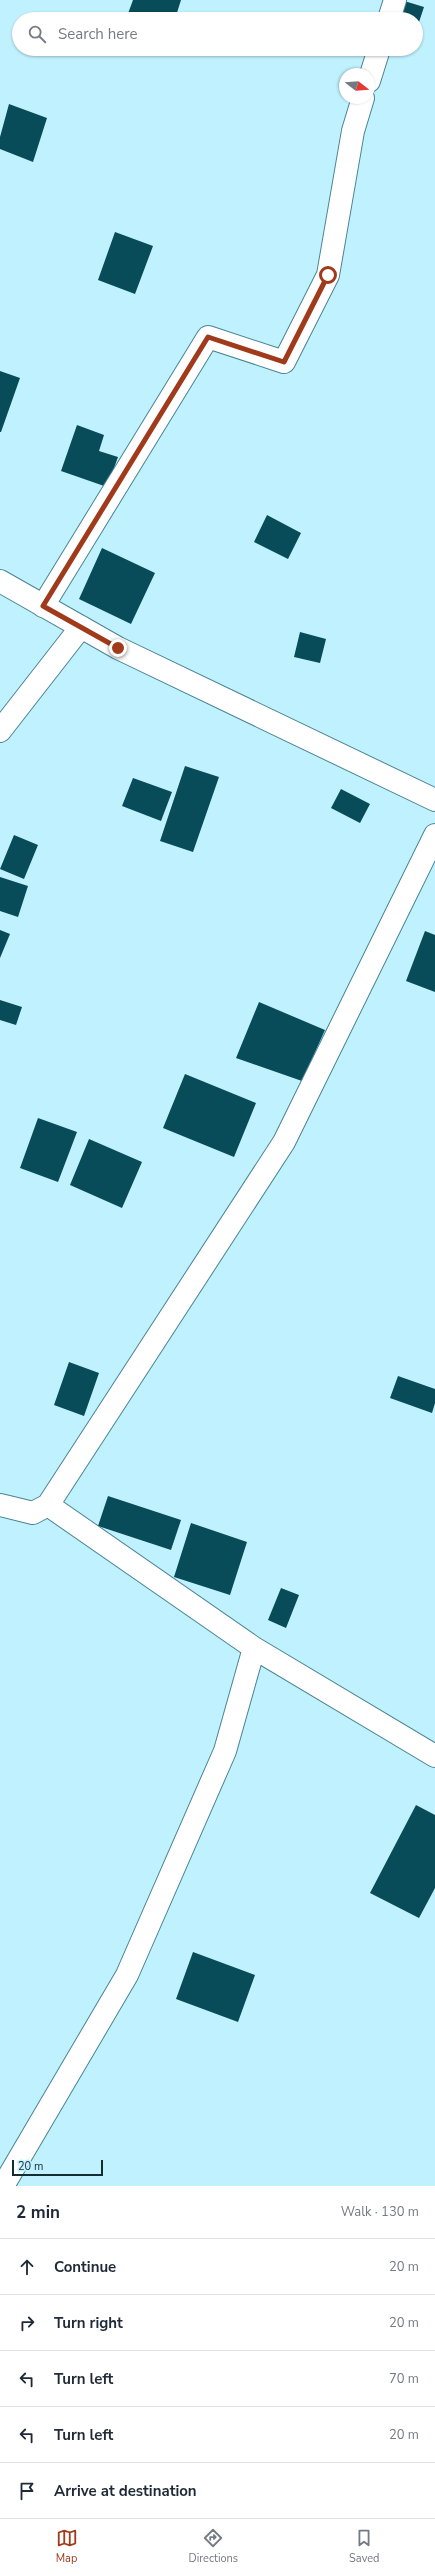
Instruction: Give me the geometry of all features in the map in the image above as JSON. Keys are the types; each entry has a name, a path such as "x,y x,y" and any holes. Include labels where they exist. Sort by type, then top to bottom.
{"street":[{"path":"391,12 395,0"},
{"path":"373,68 377,56"},
{"path":"43,606 208,337 284,362 328,275 353,130 362,104"},
{"path":"0,581 118,648 435,800"},
{"path":"0,731 81,627"},
{"path":"0,1505 33,1513 48,1505 284,1142 435,835"},
{"path":"48,1505 254,1648 435,1756"},
{"path":"2,2186 127,1975 225,1751 254,1648"}],"building":[{"path":"133,0 181,0 177,12 129,12"},
{"path":"401,0 424,7 422,12 397,12"},
{"path":"9,104 47,118 33,162 0,149 0,137"},
{"path":"115,232 153,246 135,294 98,280"},
{"path":"0,371 20,378 1,432 0,432"},
{"path":"77,425 104,435 99,451 118,457 107,487 61,471"},
{"path":"267,515 301,533 288,559 254,542"},
{"path":"102,548 155,573 131,624 79,599"},
{"path":"300,632 326,639 320,663 294,657"},
{"path":"185,766 219,777 193,852 160,841"},
{"path":"133,778 172,792 161,821 122,806"},
{"path":"341,789 370,804 360,823 331,808"},
{"path":"14,835 38,845 24,879 0,869"},
{"path":"0,877 28,886 18,917 0,911"},
{"path":"0,930 10,934 0,958"},
{"path":"425,931 435,935 435,992 406,981"},
{"path":"0,1000 22,1007 16,1025 0,1020"},
{"path":"259,1002 325,1030 302,1081 236,1058"},
{"path":"185,1074 256,1103 234,1157 163,1128"},
{"path":"38,1118 77,1132 58,1182 20,1168"},
{"path":"89,1139 142,1162 122,1208 70,1185"},
{"path":"69,1362 99,1373 84,1416 54,1405"},
{"path":"398,1376 435,1389 435,1403 432,1413 390,1398"},
{"path":"108,1496 181,1520 171,1550 98,1526"},
{"path":"191,1523 247,1542 230,1595 174,1577"},
{"path":"281,1588 299,1595 286,1628 268,1620"},
{"path":"416,1805 435,1815 435,1888 419,1918 370,1893"},
{"path":"193,1952 255,1975 238,2022 176,1999"}],"route":[{"path":"118,648 43,606 208,337 284,362 328,275"}]}
